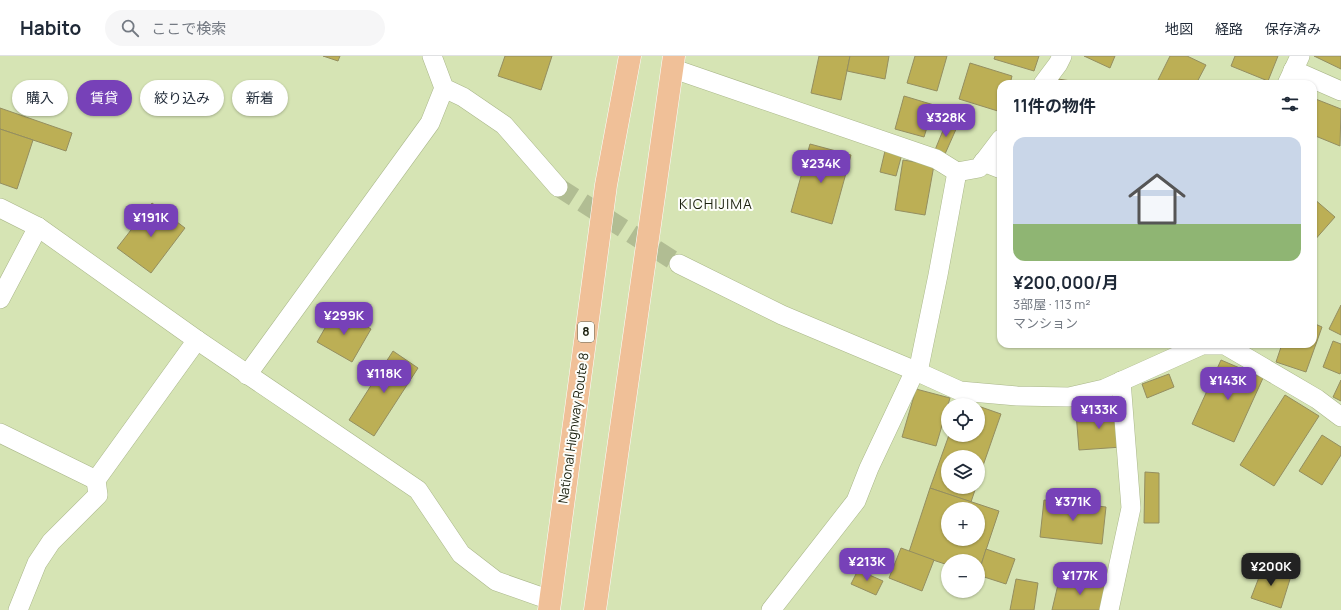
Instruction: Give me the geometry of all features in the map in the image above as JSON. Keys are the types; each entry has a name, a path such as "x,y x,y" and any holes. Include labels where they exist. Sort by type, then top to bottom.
{"highway":[{"name":"National Highway Route 8","path":"549,605 606,185 630,56"},
{"path":"595,610 672,62"}],"street":[{"path":"247,374 430,123 444,88 432,56"},
{"path":"1046,80 1062,56"},
{"path":"672,62 936,159 957,172 979,168 997,144"},
{"path":"1293,70 1315,80"},
{"path":"1317,81 1341,92"},
{"path":"444,88 463,97 504,125 558,187"},
{"path":"983,162 997,167"},
{"path":"771,610 856,501 869,468 912,377 918,372 938,276 957,172"},
{"path":"0,208 38,227 197,340 418,490 461,554 496,581 549,605"},
{"path":"0,299 38,227"},
{"path":"678,264 782,315 960,391 1017,396 1069,397 1104,388 1195,348"},
{"path":"18,610 37,563 51,542 98,495 96,480 197,340"},
{"path":"1230,348 1317,399 1341,417"},
{"path":"1109,610 1131,508 1121,381"},
{"path":"0,434 96,480"}],"building":[{"path":"323,56 340,56 338,61"},
{"path":"505,56 552,56 541,90 498,76"},
{"path":"819,56 850,56 841,100 811,93"},
{"path":"850,56 889,56 885,79 847,71"},
{"path":"915,56 947,56 937,91 907,83"},
{"path":"995,56 1039,56 1034,71 994,59"},
{"path":"1084,56 1115,56 1110,68"},
{"path":"1170,56 1187,56 1206,65 1198,80 1158,80"},
{"path":"1235,56 1278,56 1268,80 1231,66"},
{"path":"1314,56 1341,56 1341,69"},
{"path":"970,63 1012,76 1011,80 997,80 997,111 959,99"},
{"path":"904,96 934,105 924,137 895,129"},
{"path":"1317,100 1341,109 1340,146 1317,137"},
{"path":"0,108 12,112 12,116 23,116 72,133 66,151 0,129"},
{"path":"946,123 957,127 945,154 935,150"},
{"path":"0,129 33,140 17,189 0,183"},
{"path":"810,144 851,155 832,224 791,212"},
{"path":"885,151 902,154 896,176 880,172"},
{"path":"903,160 934,165 925,215 895,210"},
{"path":"1317,201 1335,217 1317,237"},
{"path":"152,203 185,228 151,273 117,248"},
{"path":"1341,305 1341,335 1329,329"},
{"path":"336,309 371,329 352,362 317,342"},
{"path":"1317,325 1322,327 1317,341"},
{"path":"1333,341 1341,344 1340,374 1323,367"},
{"path":"1281,348 1315,348 1306,372 1276,362"},
{"path":"393,351 418,368 374,436 349,420"},
{"path":"1221,360 1263,378 1234,442 1192,424"},
{"path":"1169,374 1174,387 1147,398 1142,384"},
{"path":"1341,380 1341,401 1333,397"},
{"path":"916,389 950,398 941,398 941,429 936,446 902,437"},
{"path":"1285,395 1319,416 1274,486 1240,465"},
{"path":"985,408 1001,414 985,460 985,450 944,450 946,442 985,442"},
{"path":"1119,410 1122,447 1079,450 1076,413"},
{"path":"1322,435 1341,447 1341,455 1322,485 1299,471"},
{"path":"941,457 941,492 930,488"},
{"path":"1145,472 1159,473 1159,523 1144,523"},
{"path":"930,488 941,492 941,494 948,494 972,502 941,502 941,546 985,546 985,506 999,511 985,554 941,554 941,563 909,552"},
{"path":"948,494 974,494 971,502"},
{"path":"1044,500 1106,507 1102,544 1040,537"},
{"path":"901,548 934,560 922,591 889,578"},
{"path":"986,549 1015,559 1006,584 985,577 984,554"},
{"path":"1263,567 1291,576 1281,608 1251,598"},
{"path":"858,570 883,581 876,595 851,584"},
{"path":"1060,576 1109,587 1104,610 1052,610"},
{"path":"1016,579 1038,583 1034,610 1010,610"}],"tunnel":[{"path":"558,187 679,264"}],"district":[{"name":"KICHIJIMA","path":"716,204"}]}
